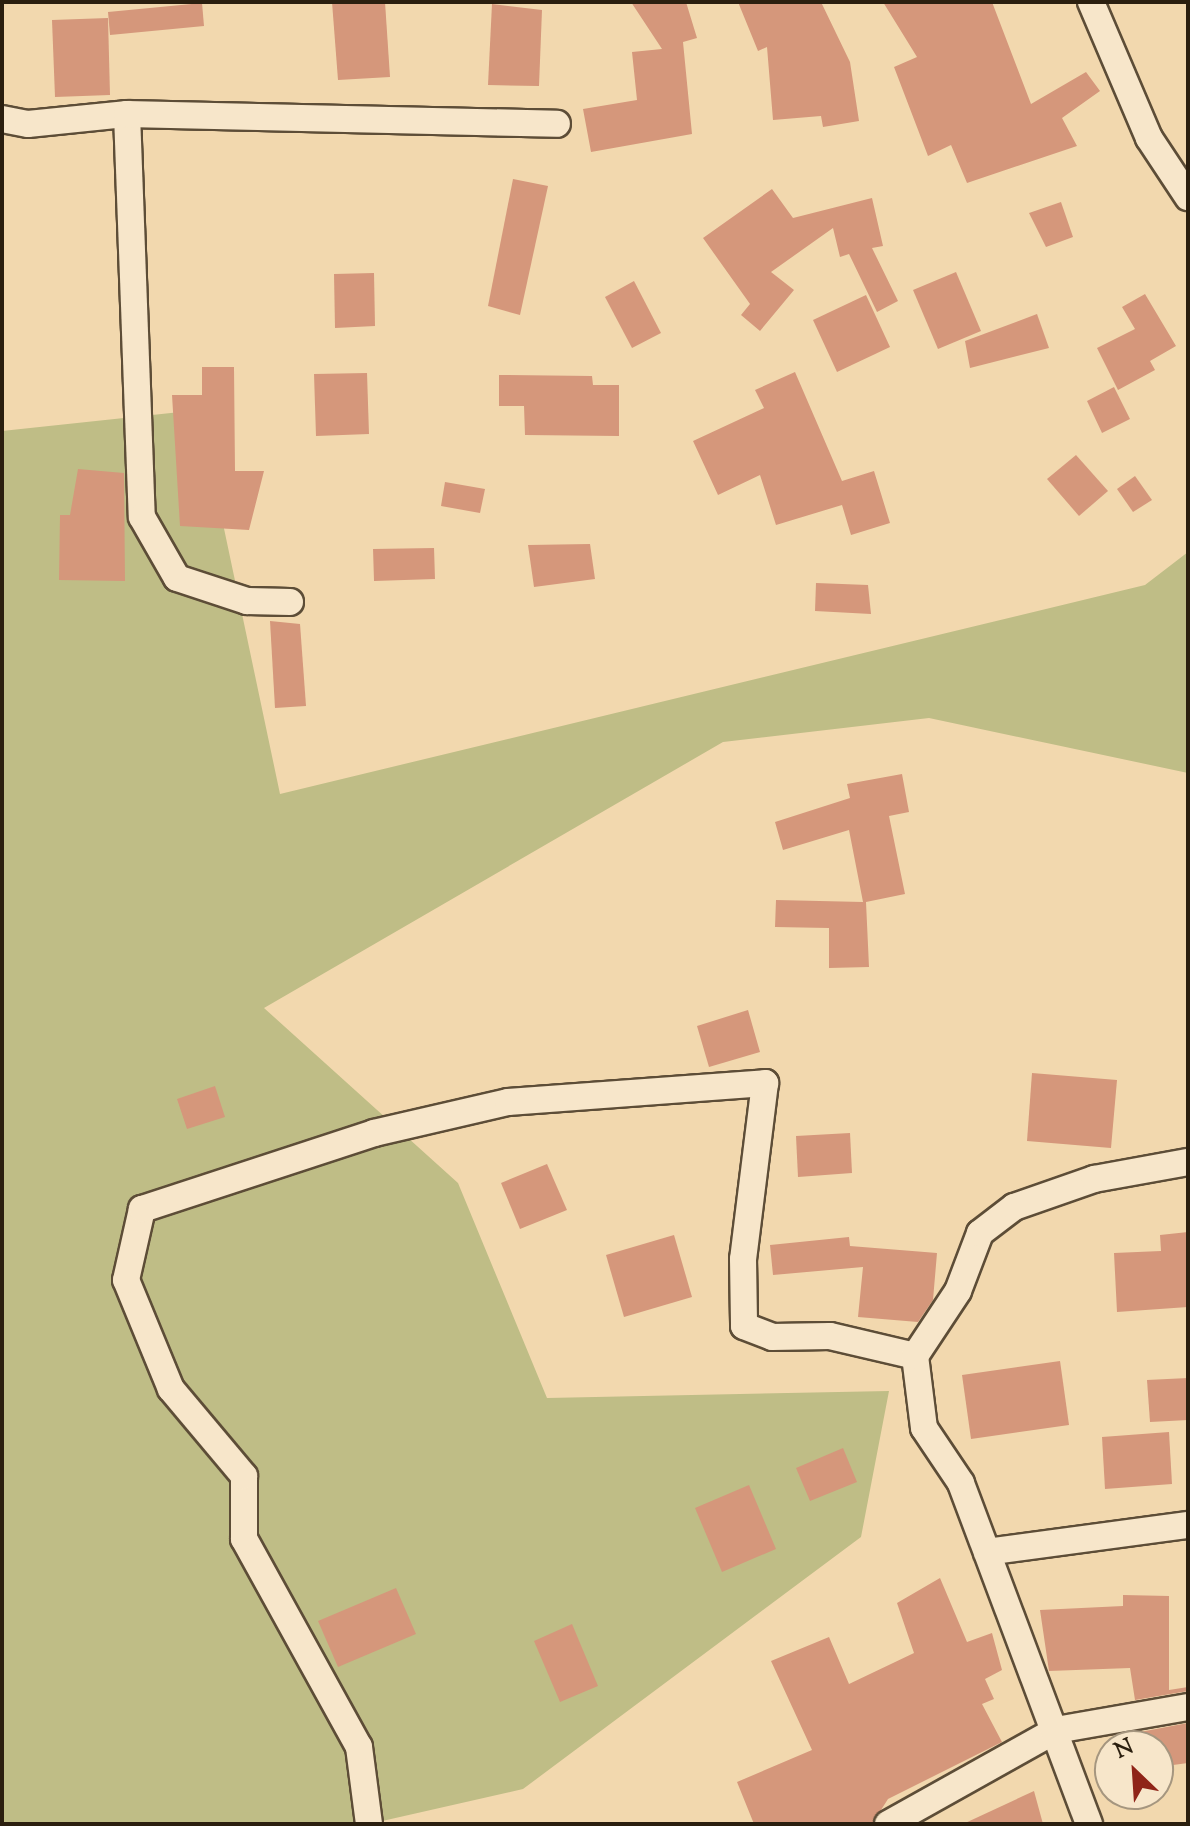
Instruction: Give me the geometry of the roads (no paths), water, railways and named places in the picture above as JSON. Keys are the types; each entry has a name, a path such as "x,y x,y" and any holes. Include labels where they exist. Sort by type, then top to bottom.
{"street":[{"path":"1091,2 1149,138 1188,197"},
{"path":"2,119 127,114 557,124"},
{"path":"127,114 142,517 177,578 247,601 290,602"},
{"path":"369,1824 359,1747 244,1539 244,1476 171,1389 126,1280 142,1209 374,1133 508,1102 765,1083 743,1259 744,1326 772,1337 830,1336 915,1356"},
{"path":"1089,1824 961,1483 924,1428 915,1356 958,1291 980,1233 1014,1207 1094,1179 1188,1162"},
{"path":"987,1552 1188,1525"},
{"path":"888,1824 1056,1730 1188,1707"}]}
